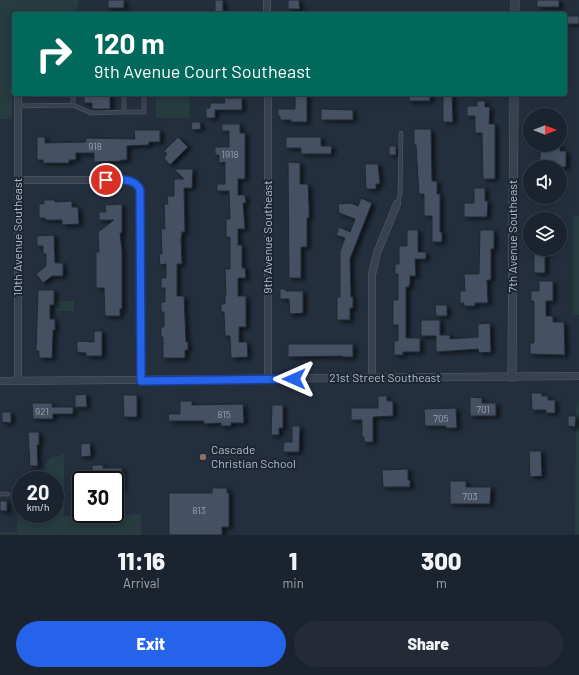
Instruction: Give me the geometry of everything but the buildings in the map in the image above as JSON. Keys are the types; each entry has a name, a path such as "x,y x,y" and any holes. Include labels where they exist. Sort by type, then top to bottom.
{"street":[{"path":"267,0 267,12"},
{"path":"515,0 515,12"},
{"name":"10th Avenue Southeast","path":"18,96 18,380"},
{"name":"9th Avenue Southeast","path":"268,96 268,379"},
{"name":"7th Avenue Southeast","path":"512,377 514,96"},
{"path":"18,180 120,180 135,183 139,186 141,196 141,381"},
{"path":"372,379 372,274 376,252 397,204"},
{"name":"21st Street Southeast","path":"0,381 141,381 579,376"}],"lane":[{"path":"73,96 73,104"},
{"path":"124,96 124,112"},
{"path":"18,106 73,104 90,113 144,112 144,96"},
{"path":"397,204 400,196 400,133"},
{"path":"0,494 8,494"}],"green space":[{"path":"0,0 79,0 78,6 74,12 12,12 12,119 0,119"},
{"path":"156,96 189,96 190,118 156,118"},
{"path":"573,216 579,216 579,315 573,315"},
{"path":"55,301 74,301 74,311 55,311"},
{"path":"579,399 579,534 575,534 576,408"},
{"path":"64,453 64,471 45,471 46,463 51,457 58,457"},
{"path":"124,514 141,514 141,535 0,535 0,532 17,532 17,523 64,523 64,516 72,516 72,523 124,523"}],"place":[{"name":"Cascade Christian School","path":"203,457"}],"route":[{"path":"106,180 120,180 135,183 139,186 140,190 141,381 294,379"}]}
